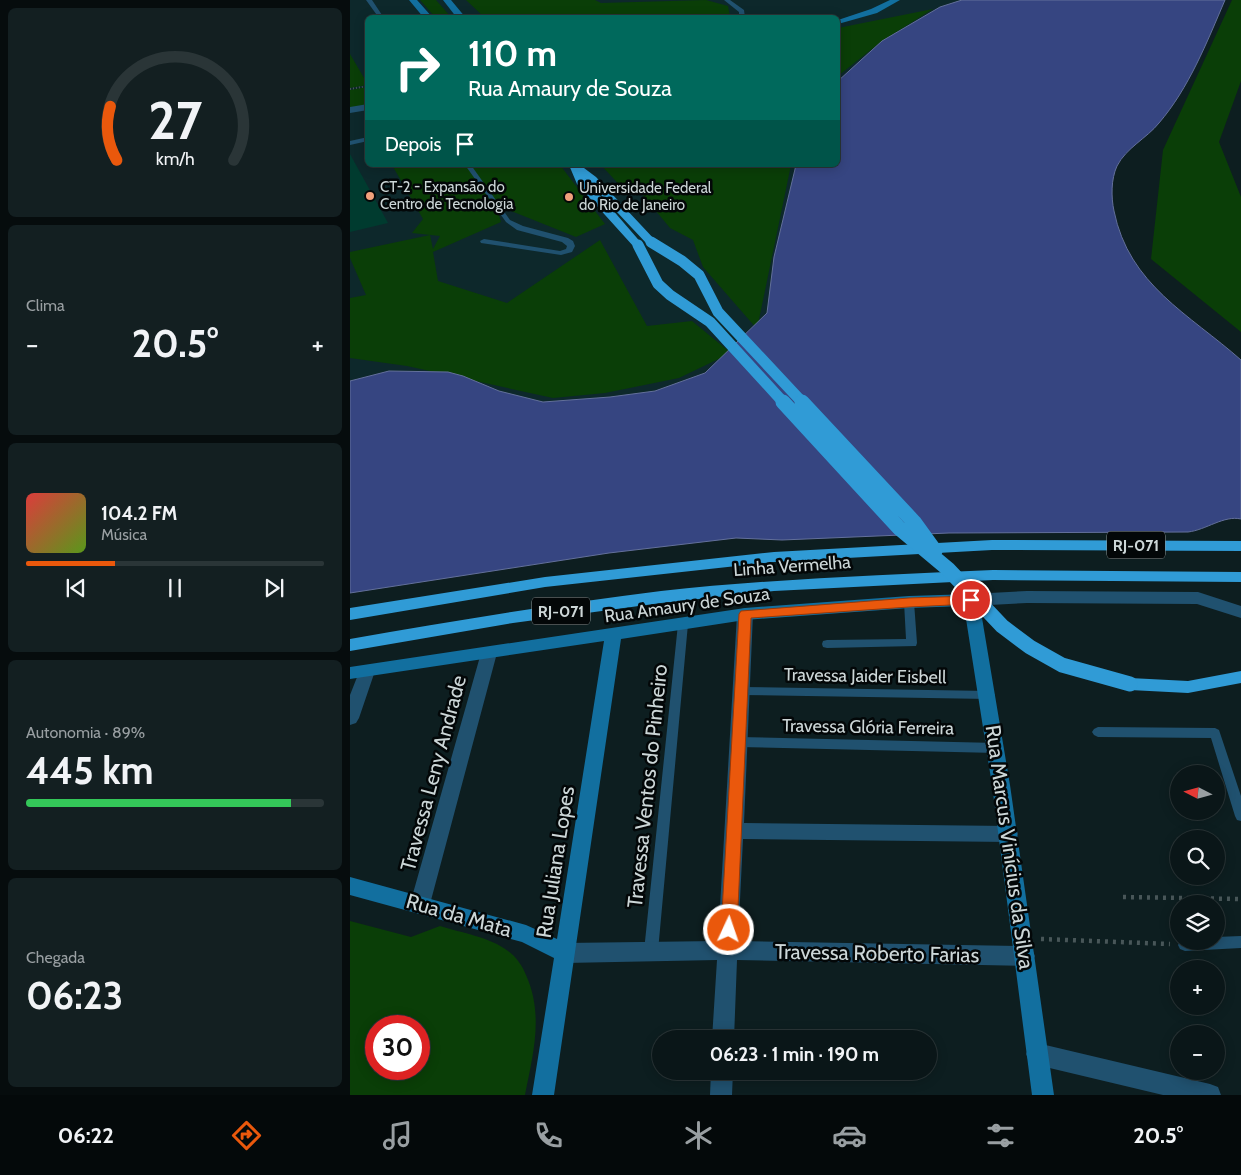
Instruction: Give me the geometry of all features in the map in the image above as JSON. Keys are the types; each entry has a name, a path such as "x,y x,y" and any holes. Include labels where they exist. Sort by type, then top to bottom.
{"highway":[{"path":"575,167 581,182 617,214 656,246 682,261 699,275 718,312 914,522 948,569"},
{"path":"617,214 638,245 650,272 660,286 697,310 710,322 899,528 948,569 992,616 1016,638 1062,664 1108,678 1149,686 1188,687 1241,677"},
{"name":"Linha Vermelha","path":"350,614 545,582 774,557 992,545 1241,546"},
{"name":"Linha Vermelha","path":"350,645 514,617 660,597 774,586 993,575 1241,576"}],"street":[{"path":"413,0 426,15"},
{"path":"447,0 460,15"},
{"path":"840,21 874,11 896,0"},
{"path":"350,110 365,108"},
{"path":"350,117 365,114"},
{"path":"971,600 1027,597 1198,598 1241,612"},
{"name":"Rua Amaury de Souza","path":"350,673 489,654 745,614 909,602 971,600"},
{"name":"Rua Marcus Vinícius da Silva","path":"971,600 997,748 1024,947 1031,1014 1044,1095"},
{"path":"724,1030 745,614"},
{"name":"Rua Juliana Lopes","path":"544,1095 613,635"},
{"name":"Travessa Leny Andrade","path":"420,904 489,654"},
{"path":"350,718 367,671"},
{"path":"734,831 1009,834"},
{"name":"Rua da Mata","path":"350,886 526,934 565,953"},
{"name":"Travessa Roberto Farias","path":"565,953 1024,947"},
{"path":"1037,1054 1210,1095"},
{"path":"721,1095 722,1080"}],"lane":[{"path":"369,0 380,15"},
{"path":"727,0 742,11 742,15"},
{"path":"350,143 365,140"},
{"path":"469,167 508,221 525,230 565,240 571,246 569,250 561,253 484,242"},
{"path":"827,644 912,643 909,602"},
{"name":"Travessa Ventos do Pinheiro","path":"651,951 684,624"},
{"name":"Travessa Jaider Eisbell","path":"741,691 989,695"},
{"path":"1098,732 1215,733 1241,816"},
{"name":"Travessa Glória Ferreira","path":"738,742 997,748"},
{"path":"1225,943 1241,942"}],"path":[{"path":"350,89 365,86"},
{"path":"1123,897 1241,899"},
{"path":"1024,947 1170,945"}],"shaded area":[{"name":"Universidade Federal do Rio de Janeiro","path":"350,0 962,0 940,7 882,41 840,79 840,15 365,15 365,167 796,167 774,257 767,313 705,373 655,391 610,397 543,402 499,391 463,376 431,371 389,371 350,381"}],"green space":[{"path":"420,0 436,0 449,15 433,15"},
{"path":"466,0 595,0 601,3 706,0 728,6 730,15 482,15"},
{"path":"1232,0 1241,0 1241,81 1219,142 1241,197 1241,332 1151,259 1163,150"},
{"path":"933,9 882,41 840,74 840,28"},
{"path":"350,54 365,80 365,85 350,88"},
{"path":"365,87 365,105 350,108 350,90"},
{"path":"393,167 562,167 605,224 576,237 496,205 501,222 433,252 438,281 507,303 600,240 647,326 692,321 731,353 679,378 605,393 553,398 407,366 350,358 350,298 366,295 350,258 350,252 430,235 433,249 440,236 412,233 423,219"},
{"path":"603,167 791,167 757,329 703,267 693,240 670,228 641,193 626,192"},
{"path":"350,921 411,937 440,926 493,942 511,953 525,972 535,1005 534,1050 525,1095 350,1095"}],"water":[{"path":"962,0 1225,0 1188,80 1170,109 1149,134 1131,148 1117,166 1112,194 1114,211 1122,237 1133,259 1147,279 1182,312 1241,360 1241,519 1228,519 1188,532 949,533 782,540 736,538 609,553 350,593 350,381 389,371 448,372 499,391 543,402 610,397 655,391 705,373 767,313 774,257 796,167 840,167 840,79 882,41 940,7"}],"building":[{"path":"350,154 388,223 350,232"}],"place":[{"name":"CT-2 - Expansão do Centro de Tecnologia","path":"370,196"},
{"name":"Universidade Federal do Rio de Janeiro","path":"569,197"}],"route":[{"path":"729,930 745,614 909,602 971,600"}]}
